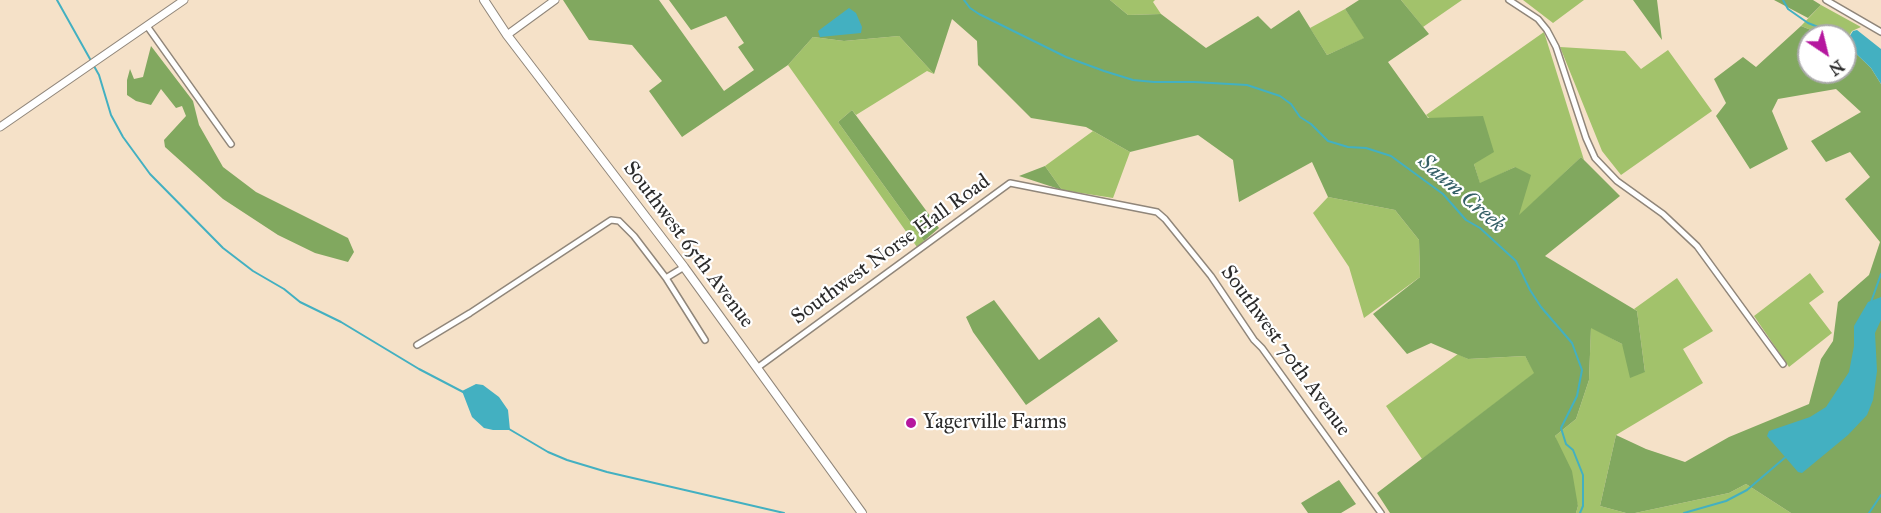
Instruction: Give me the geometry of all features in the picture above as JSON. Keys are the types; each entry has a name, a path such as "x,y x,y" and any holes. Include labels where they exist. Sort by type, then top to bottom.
{"main road":[{"name":"Southwest 65th Avenue","path":"484,0 507,35 684,267 862,513"}],"street":[{"path":"0,127 184,0"},
{"path":"507,35 555,0"},
{"path":"1509,0 1538,19 1547,30 1556,47 1586,138 1595,158 1617,181 1662,214 1697,246 1783,364"},
{"path":"1826,0 1881,32"},
{"path":"147,26 231,144"},
{"name":"Southwest Norse Hall Road","path":"757,368 1010,183 1157,213"},
{"name":"Southwest 70th Avenue","path":"1157,213 1166,219 1211,276 1254,340 1381,513"},
{"path":"417,345 470,313 610,220 619,221 626,226 666,278 705,340"},
{"path":"666,278 684,267"}],"green space":[{"path":"563,0 659,0 724,91 754,70 738,47 744,43 726,16 691,30 669,0 1110,0 1128,15 1161,14 1206,48 1258,16 1271,29 1299,10 1327,55 1364,38 1345,9 1359,0 1401,0 1429,34 1388,62 1428,118 1483,116 1494,152 1474,164 1480,183 1515,167 1531,175 1519,215 1581,157 1620,196 1545,256 1637,311 1645,372 1630,378 1622,344 1591,328 1589,380 1576,419 1555,436 1572,471 1578,506 1576,513 1390,513 1377,493 1534,373 1525,356 1468,359 1431,343 1407,354 1373,314 1420,277 1419,240 1395,210 1328,197 1312,162 1239,202 1233,160 1198,135 1130,152 1086,127 1031,118 978,65 977,41 952,19 934,74 899,36 844,41 813,37 788,65 682,137 649,91 662,81 632,45 589,40"},
{"path":"1110,0 1155,0 1153,2 1161,14 1128,15"},
{"path":"1401,0 1462,0 1423,27"},
{"path":"1523,0 1584,0 1553,23"},
{"path":"1633,0 1657,0 1662,40"},
{"path":"1774,0 1813,0 1821,5 1808,18"},
{"path":"1821,5 1856,24 1803,24"},
{"path":"1345,9 1365,38 1327,55 1310,28"},
{"path":"1797,30 1797,84 1857,84 1857,55 1871,68 1881,84 1881,513 1791,513 1746,484 1729,493 1635,513 1600,506 1616,435 1646,449 1685,462 1729,437 1809,404 1821,359 1833,341 1838,302 1869,275 1880,242 1845,199 1870,177 1850,152 1826,162 1811,141 1861,112 1836,89 1778,99 1772,111 1788,149 1750,169 1716,116 1726,103 1714,79 1743,57 1756,67"},
{"path":"1544,32 1584,160 1581,157 1518,217 1515,167 1480,184 1474,164 1426,115"},
{"path":"899,36 934,74 927,71 856,115 852,110 838,122 924,241 917,247 788,65 813,37 844,41"},
{"path":"151,46 193,101 199,125 223,167 256,192 348,238 354,252 348,262 315,253 278,235 223,199 165,147 164,140 186,116 182,106 176,108 161,89 151,105 136,101 127,95 130,69 134,79 143,77"},
{"path":"1560,47 1625,51 1641,69 1668,50 1712,111 1621,175 1602,151"},
{"path":"852,110 939,228 924,241 838,122"},
{"path":"1093,131 1130,152 1113,198 1062,190 1045,166"},
{"path":"1045,166 1062,190 1019,176"},
{"path":"1328,197 1395,210 1419,240 1420,277 1364,318 1349,267 1313,213"},
{"path":"1810,273 1824,292 1809,303 1832,333 1789,367 1754,316"},
{"path":"1677,278 1713,331 1683,349 1703,383 1616,435 1600,506 1626,513 1576,513 1578,506 1555,436 1576,419 1589,380 1591,327 1622,344 1645,372 1637,311 1634,309"},
{"path":"994,300 1039,360 1099,317 1118,341 1026,405 973,332 966,317"},
{"path":"1458,354 1468,359 1525,356 1535,373 1422,459 1386,406"},
{"path":"1339,480 1356,504 1341,513 1308,513 1301,503"},
{"path":"1746,484 1791,513 1635,513 1729,493"}],"water":[{"path":"849,8 856,13 862,27 861,33 820,37 818,31"},
{"path":"1857,30 1881,49 1881,84 1871,68 1857,55"},
{"path":"1881,297 1881,320 1875,333 1877,371 1873,400 1867,415 1848,435 1802,473 1798,472 1767,436 1769,431 1810,417 1826,407 1849,372 1854,346 1854,326 1868,302"},
{"path":"476,384 483,385 499,397 508,410 510,430 484,428 472,417 462,391"}],"waterway":[{"path":"57,0 99,75 111,115 123,137 150,174 223,248 300,302 341,322 419,369 465,393"},
{"name":"Saum Creek","path":"964,0 979,14 1066,57 1133,80 1247,85 1280,96 1328,141 1348,147 1366,148 1391,156 1443,194 1466,220 1480,228 1516,261 1541,307 1572,343 1582,370 1577,396 1561,428 1566,444 1573,450 1583,475 1583,506 1580,513"},
{"path":"1783,0 1788,9 1811,24"},
{"path":"1871,302 1881,274"},
{"path":"509,429 548,452 567,460 607,472 784,513"},
{"path":"1684,513 1726,501 1747,490 1788,455"},
{"name":"Saum Creek","path":"1869,513 1881,495"}],"place":[{"name":"Yagerville Farms","path":"911,423"}]}
